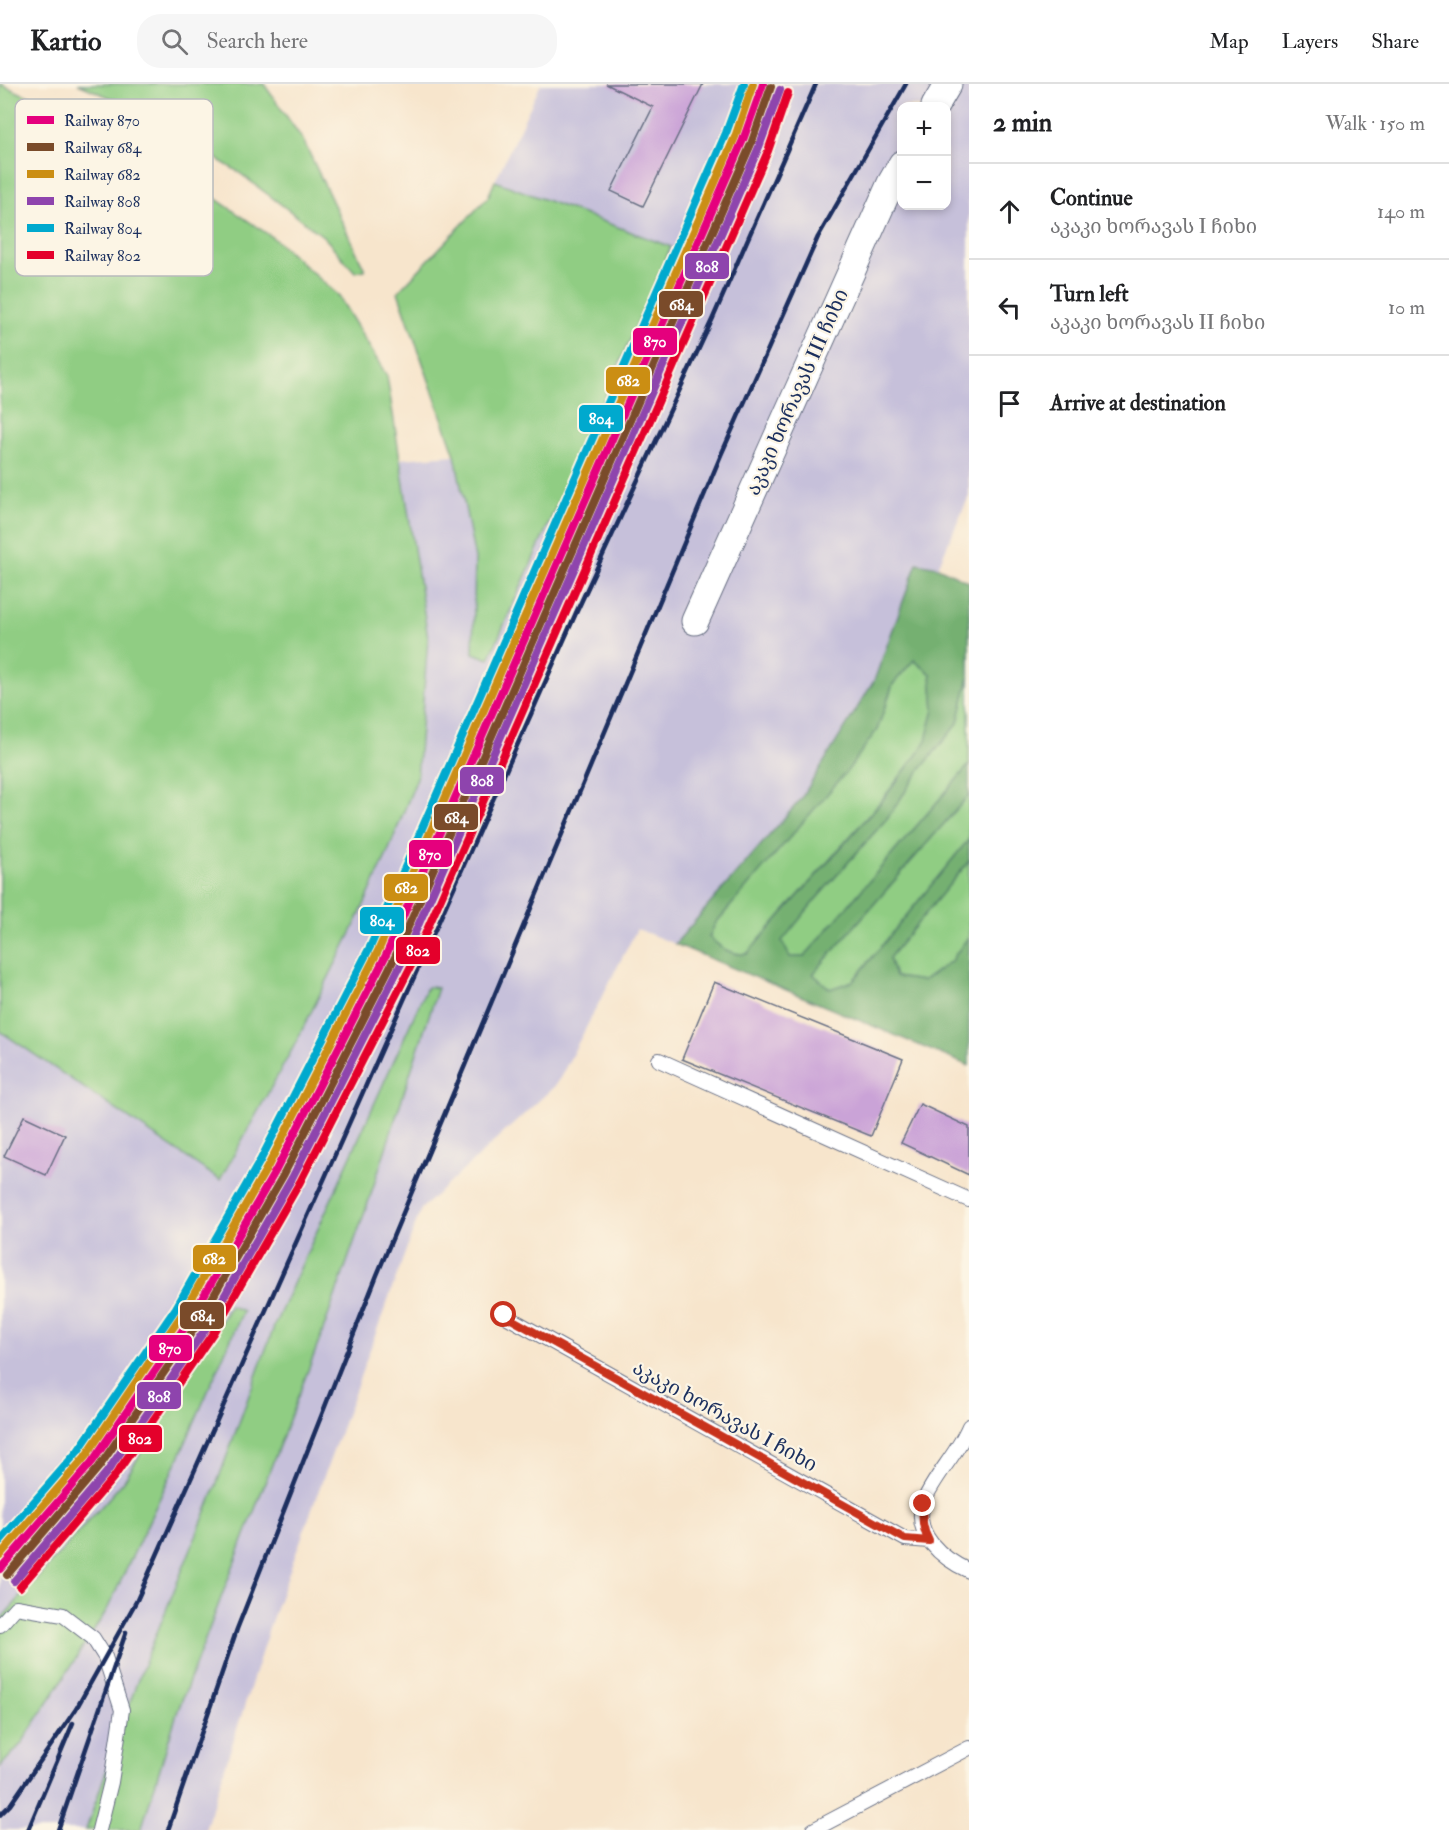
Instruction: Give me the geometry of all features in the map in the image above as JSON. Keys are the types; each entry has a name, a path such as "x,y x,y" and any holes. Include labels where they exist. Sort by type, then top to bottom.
{"street":[{"path":"937,102 948,84"},
{"name":"აკაკი ხორავას III ჩიხი","path":"695,621 897,173"}],"lane":[{"path":"659,1060 969,1200"},
{"name":"აკაკი ხორავას I ჩიხი","path":"504,1315 905,1539 929,1541"},
{"path":"969,1426 923,1504 922,1519 929,1541 951,1563 969,1571"},
{"path":"0,1625 16,1607 63,1615 93,1638 105,1657 122,1710 111,1782 99,1830"},
{"path":"813,1830 969,1748"}],"shaded area":[{"path":"541,84 969,84 969,496 938,567 917,563 874,681 801,799 675,944 637,929 557,1084 421,1209 271,1622 205,1830 141,1830 177,1713 320,1339 369,1200 438,988 427,988 275,1324 213,1494 137,1682 86,1830 0,1830 0,1767 22,1743 107,1610 230,1306 124,1481 0,1620 0,1031 221,1180 294,1046 353,929 388,852 428,638 400,459 455,455 475,559 473,653 671,247 495,181"}],"green space":[{"path":"0,84 34,99 15,99 15,276 213,276 213,197 272,237 338,295 387,376 428,638 417,778 388,852 353,929 294,1046 220,1180 0,1031"},
{"path":"78,84 264,84 303,140 365,270 355,272 324,237 237,171 213,157 213,99 114,99"},
{"path":"495,181 671,247 489,659 473,653 475,559 455,455 398,292 488,197"},
{"path":"917,563 938,567 969,582 969,676 958,723 920,770 888,817 782,941 790,957 804,957 969,765 969,795 813,974 830,989 853,981 969,839 969,861 889,958 895,977 923,981 951,961 969,936 969,1066 675,944 801,799 874,681","holes":["914,660 931,674 934,710 925,744 881,802 747,954 726,950 709,937 715,924 848,770 877,730 893,684"]},
{"path":"913,660 931,674 934,710 925,744 881,801 747,954 731,952 722,947 709,937 715,924 877,730 893,684"},
{"path":"969,676 969,765 804,957 790,957 781,941 888,817 920,770 958,723"},
{"path":"969,795 969,839 853,981 830,989 813,974"},
{"path":"969,861 969,936 951,961 923,981 895,977 889,957"},
{"path":"427,987 438,988 369,1200 320,1339 177,1713 141,1830 86,1830 137,1682 213,1494 275,1324"},
{"path":"230,1306 243,1311 181,1453 107,1610 22,1743 0,1767 0,1620 124,1481"}],"building":[{"path":"606,84 703,84 643,206 611,191 653,107"},
{"path":"714,982 903,1059 871,1136 682,1059"},
{"path":"920,1104 969,1127 969,1175 901,1143"},
{"path":"24,1116 65,1135 46,1175 4,1156"}],"railway":[{"path":"0,1815 10,1805 76,1709 137,1600 576,613 713,318 816,84"},
{"path":"168,1830 237,1629 377,1275 721,455 818,237 906,84"},
{"path":"58,1830 126,1632"},
{"path":"28,1830 73,1723"}],"rail line":[{"name":"804","path":"0,1541 78,1451 176,1308 260,1161 371,945 726,133 744,84"},
{"name":"682","path":"0,1555 85,1457 183,1313 268,1166 379,949 735,137 753,84"},
{"name":"870","path":"0,1569 92,1462 191,1318 276,1170 387,953 743,140 763,84"},
{"name":"684","path":"7,1575 99,1467 198,1323 284,1174 395,957 751,144 771,87"},
{"name":"808","path":"14,1581 107,1472 206,1328 292,1178 403,960 759,147 780,90"},
{"name":"802","path":"20,1587 114,1477 213,1333 300,1182 412,964 768,151 788,93"}],"route":[{"path":"504,1315 905,1539 929,1541 922,1519 923,1504"}]}
